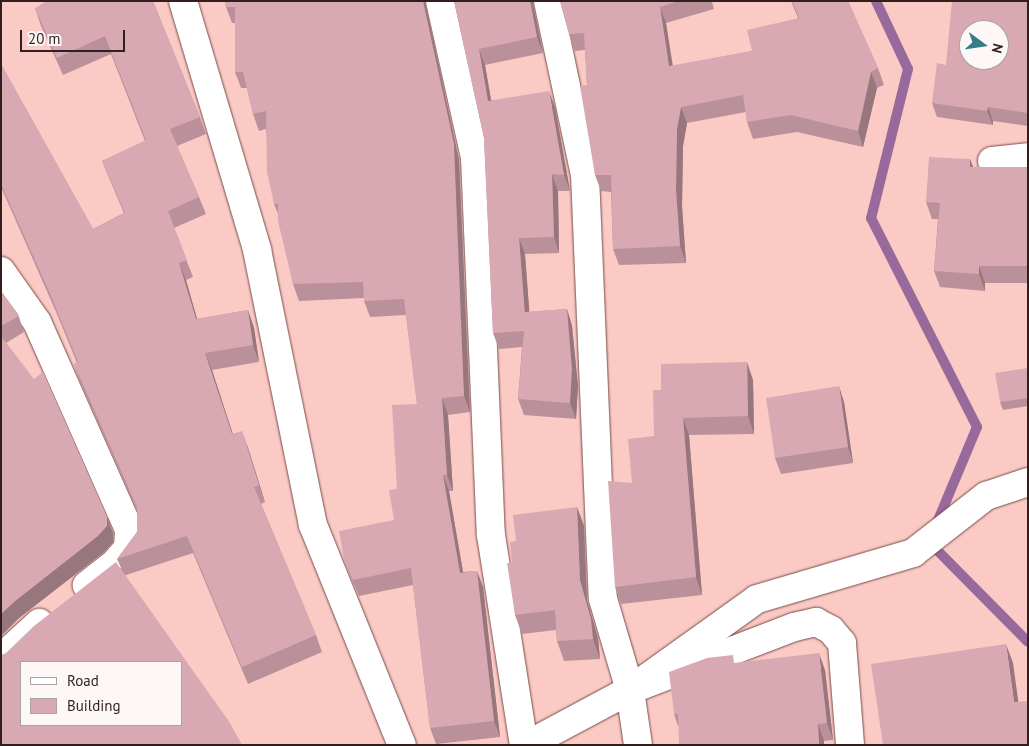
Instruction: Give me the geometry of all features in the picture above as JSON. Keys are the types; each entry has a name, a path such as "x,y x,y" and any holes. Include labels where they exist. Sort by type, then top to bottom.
{"street":[{"path":"183,1 257,250 313,525 402,745"},
{"path":"440,1 475,158 491,535 526,745 630,690 794,626 816,622 831,630 842,643 850,745"},
{"path":"548,1 585,175 602,600 630,690 638,745"},
{"path":"992,161 1028,157"},
{"path":"1,271 37,322 129,530 128,548 115,563 64,603 1,658"},
{"path":"630,690 757,599 913,553 986,496 1028,482"}],"building":[{"path":"47,1 153,1 200,117 170,129 199,197 168,211 187,260 179,263 196,319 248,310 253,345 205,353 232,434 242,431 259,485 254,487 316,635 242,667 187,536 117,559 137,532 137,507 74,364 78,362 51,296 1,184 1,64 93,229 125,213 102,161 146,140 105,36 57,58 35,8"},
{"path":"225,1 423,1 454,144 464,396 442,398 447,475 443,475 460,573 477,571 494,721 430,728 411,568 353,580 344,559 339,531 394,520 389,490 397,489 392,405 417,404 404,299 364,301 363,282 293,284 278,221 278,204 274,204 267,172 266,111 253,114 243,72 235,72 235,7 226,7"},
{"path":"454,1 530,1 537,37 479,49 488,101 549,91 564,175 552,174 554,237 519,238 525,316 525,312 567,309 572,369 570,403 518,399 524,331 493,333 484,138"},
{"path":"560,1 679,1 660,7 669,66 752,51 747,30 799,18 792,1 848,1 878,68 871,72 858,131 791,115 747,122 743,95 681,107 677,129 676,190 680,246 613,249 611,175 595,175 580,86 587,85 584,33 569,34"},
{"path":"952,1 1028,1 1028,113 988,107 987,111 932,103 937,63 946,65"},
{"path":"929,157 970,159 970,167 1028,167 1028,266 979,266 979,274 934,271 940,203 926,202"},
{"path":"1,291 19,316 1,326"},
{"path":"1,336 34,379 43,372 107,517 107,526 98,536 1,614"},
{"path":"747,362 748,416 683,418 696,577 615,587 608,481 632,483 628,439 654,436 653,390 661,390 661,364"},
{"path":"1028,368 1028,398 1000,402 995,373"},
{"path":"839,386 848,447 775,458 766,398"},
{"path":"577,507 580,580 591,619 593,639 557,641 555,610 515,615 507,563 512,563 510,542 516,541 513,515"},
{"path":"116,562 230,723 242,745 1,745 1,655 6,653 34,626"},
{"path":"1006,644 1014,702 1028,701 1028,745 883,745 871,664"},
{"path":"819,653 827,723 818,724 819,745 679,745 678,714 674,714 669,672 707,658 733,655 734,663"}],"waterway":[{"path":"876,1 908,69 871,218 977,427 936,525"},
{"path":"930,543 1028,642"}]}
